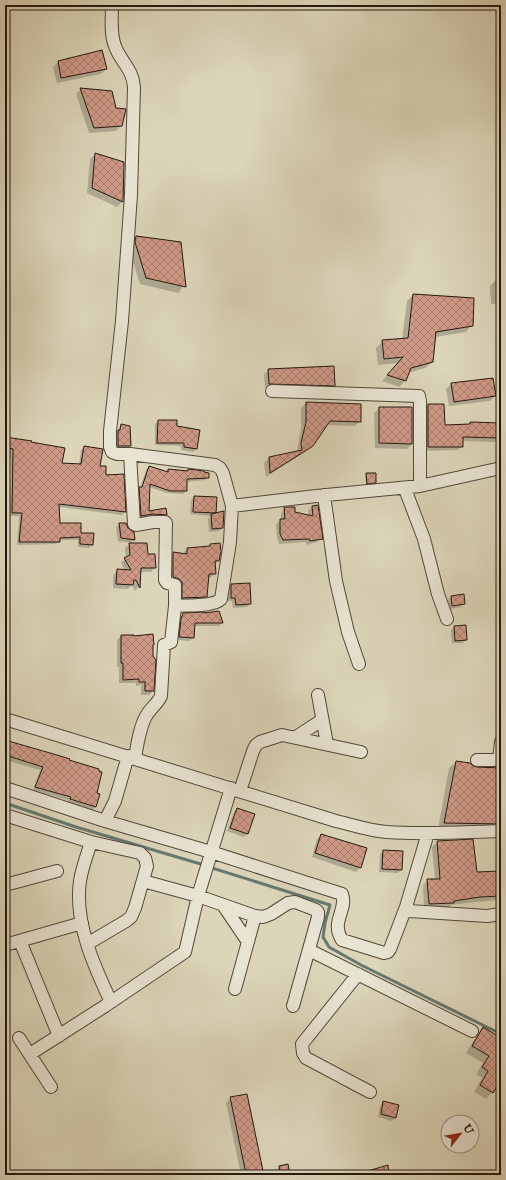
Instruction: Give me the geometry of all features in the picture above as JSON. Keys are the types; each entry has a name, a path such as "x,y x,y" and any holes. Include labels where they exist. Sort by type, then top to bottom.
{"street":[{"path":"112,5 113,41 115,47 133,76 134,87 131,203 122,321 110,431 110,447 112,452 117,454 130,454 215,465 220,468 223,473 232,506 230,542 221,599 216,602 175,606"},
{"path":"272,391 419,396 420,486"},
{"path":"105,821 115,801 147,714 160,700 164,645 171,642 175,606 175,585 166,582 165,580 165,522 161,521 136,525 134,524 130,454"},
{"path":"232,506 324,495 405,489 501,468"},
{"path":"405,489 424,539 438,594 447,619"},
{"path":"324,495 336,580 348,632 359,664"},
{"path":"318,695 327,744"},
{"path":"5,719 336,821 369,829 386,832 428,833 501,831"},
{"path":"296,737 322,720"},
{"path":"30,1054 185,952 208,861 235,789 256,745 260,742 282,735 361,752"},
{"path":"477,760 500,760 501,742"},
{"path":"5,788 105,821 208,861 342,894 343,902 329,915 318,917 293,1006"},
{"path":"5,815 91,842 140,853 145,858 147,866 131,917 87,944"},
{"path":"143,881 198,896 255,916 263,917 272,914 288,903 295,902 329,915 337,926 338,934 342,940 384,953 388,952 390,949 406,906 428,833"},
{"path":"91,842 80,881 82,923 87,944 97,972 111,1002"},
{"path":"5,885 57,872"},
{"path":"223,905 248,942"},
{"path":"406,906 409,911 487,916 501,914"},
{"path":"235,989 255,916"},
{"path":"5,945 82,923"},
{"path":"20,941 59,1036"},
{"path":"309,950 472,1031"},
{"path":"358,974 302,1044 302,1048 306,1058 370,1092"},
{"path":"19,1038 51,1087"}],"building":[{"path":"102,50 107,69 61,78 58,61"},
{"path":"80,88 112,91 116,108 126,109 122,126 94,128"},
{"path":"95,153 124,162 123,202 92,188"},
{"path":"136,236 181,242 186,287 146,278 135,242"},
{"path":"413,294 474,298 473,326 436,332 433,362 411,368 406,381 387,375 403,357 384,359 382,340 408,338"},
{"path":"334,366 335,386 269,384 268,369"},
{"path":"493,378 496,396 454,402 451,383"},
{"path":"306,402 361,404 361,422 330,421 313,446 270,473 269,457 302,450 301,443 306,422"},
{"path":"428,404 444,404 445,425 470,424 470,422 500,423 500,438 463,437 463,447 428,447"},
{"path":"379,407 412,407 412,444 379,443"},
{"path":"158,420 177,420 177,426 200,430 197,449 184,447 184,443 157,443"},
{"path":"121,424 130,426 131,446 118,446 118,430 120,430"},
{"path":"5,437 65,448 62,463 81,464 84,446 103,449 100,466 106,466 106,475 124,474 126,512 59,504 60,523 81,523 81,533 94,533 93,545 80,544 80,537 60,538 60,542 19,542 22,513 12,513 13,449 5,448"},
{"path":"149,466 168,472 168,469 204,471 209,473 209,478 187,479 187,491 170,491 150,484 149,511 166,508 167,515 153,514 141,516 139,487 142,487"},
{"path":"366,473 376,473 376,483 367,484"},
{"path":"194,496 217,497 216,513 193,512"},
{"path":"318,505 323,539 310,541 309,539 283,540 280,534 280,519 285,519 284,507 295,507 295,512 313,516 312,506"},
{"path":"224,511 223,528 212,529 211,514"},
{"path":"119,523 126,523 128,528 134,532 135,540 121,538"},
{"path":"129,543 147,543 148,554 155,554 156,568 141,568 140,588 136,580 134,580 133,585 116,584 117,569 131,570 124,558 130,555"},
{"path":"220,543 221,551 219,561 215,561 216,574 209,574 207,597 182,598 182,582 173,577 173,552 187,554 187,548 210,546 210,544"},
{"path":"250,583 251,604 236,605 235,598 231,598 231,584"},
{"path":"464,594 465,604 452,606 451,596"},
{"path":"219,611 223,623 195,623 194,638 179,637 183,613 205,613"},
{"path":"466,625 467,640 455,641 454,626"},
{"path":"153,634 153,656 156,660 154,691 145,691 145,682 139,682 139,679 123,680 123,663 121,663 121,635 134,636"},
{"path":"5,740 99,769 99,771 102,772 97,793 100,794 96,807 70,799 71,797 35,787 43,767 5,755"},
{"path":"456,761 470,763 477,767 501,768 501,824 444,823"},
{"path":"237,808 255,814 248,834 230,828"},
{"path":"321,834 367,848 361,868 315,853"},
{"path":"473,839 477,872 501,871 501,896 480,897 454,901 454,903 429,904 427,879 440,879 437,841"},
{"path":"383,850 403,851 402,870 382,869"},
{"path":"483,1027 501,1038 501,1080 493,1093 480,1085 488,1071 482,1067 489,1056 472,1046"},
{"path":"247,1094 263,1171 246,1174 230,1097"},
{"path":"383,1101 399,1105 396,1118 381,1114"},
{"path":"288,1164 290,1175 281,1175 279,1166"},
{"path":"388,1165 389,1175 361,1175 361,1173"}],"waterway":[{"path":"5,803 76,827 204,865"},
{"path":"209,867 330,905 323,937 329,947 361,965 501,1034"}]}
